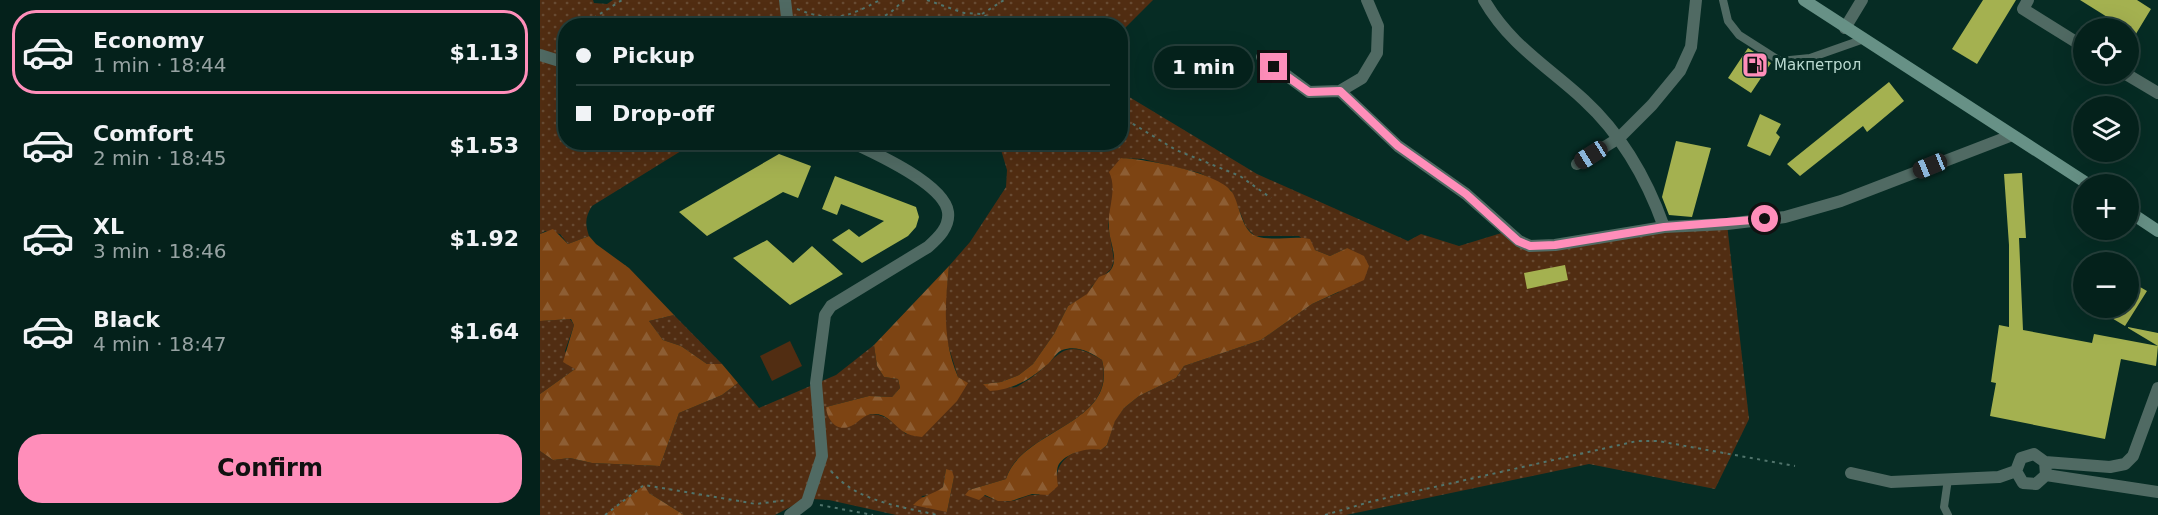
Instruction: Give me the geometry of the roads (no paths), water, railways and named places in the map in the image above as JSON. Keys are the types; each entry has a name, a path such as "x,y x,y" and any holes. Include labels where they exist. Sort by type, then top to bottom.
{"street":[{"path":"1262,57 1309,92 1340,91 1362,78 1377,52 1378,26 1366,0"},
{"path":"1484,0 1501,26 1527,54 1584,100 1619,138 1652,193 1664,227"},
{"path":"1577,164 1619,138 1653,105 1680,71 1691,47 1696,0"},
{"path":"1804,0 2010,136 2073,175"},
{"path":"1845,28 1862,0"},
{"path":"2028,0 2023,9 2073,39"},
{"path":"786,2 787,18"},
{"path":"540,55 558,61"},
{"path":"2139,82 2158,93"},
{"path":"1340,91 1398,146 1466,194 1524,244 1539,247 1664,227 1726,224 1785,217 1841,201 2010,136"},
{"path":"790,515 807,502 822,456 816,383 825,315 831,306 928,247 943,230 948,214 940,197 915,176 866,150"},
{"path":"2139,218 2158,231"},
{"path":"1851,473 1891,482 1999,477 2016,471 2021,458 2034,454 2045,462 2110,467 2125,464 2133,456 2158,388"},
{"path":"2045,462 2046,475"},
{"path":"2016,471 2023,483 2030,484 2036,484 2046,475"},
{"path":"2046,475 2158,492"}],"lane":[{"path":"1723,0 1728,21 1739,35 1780,61 1810,58 1864,39"},
{"path":"1948,479 1944,507 1948,515"}],"place":[{"name":"Макпетрол","path":"1755,65"}]}
